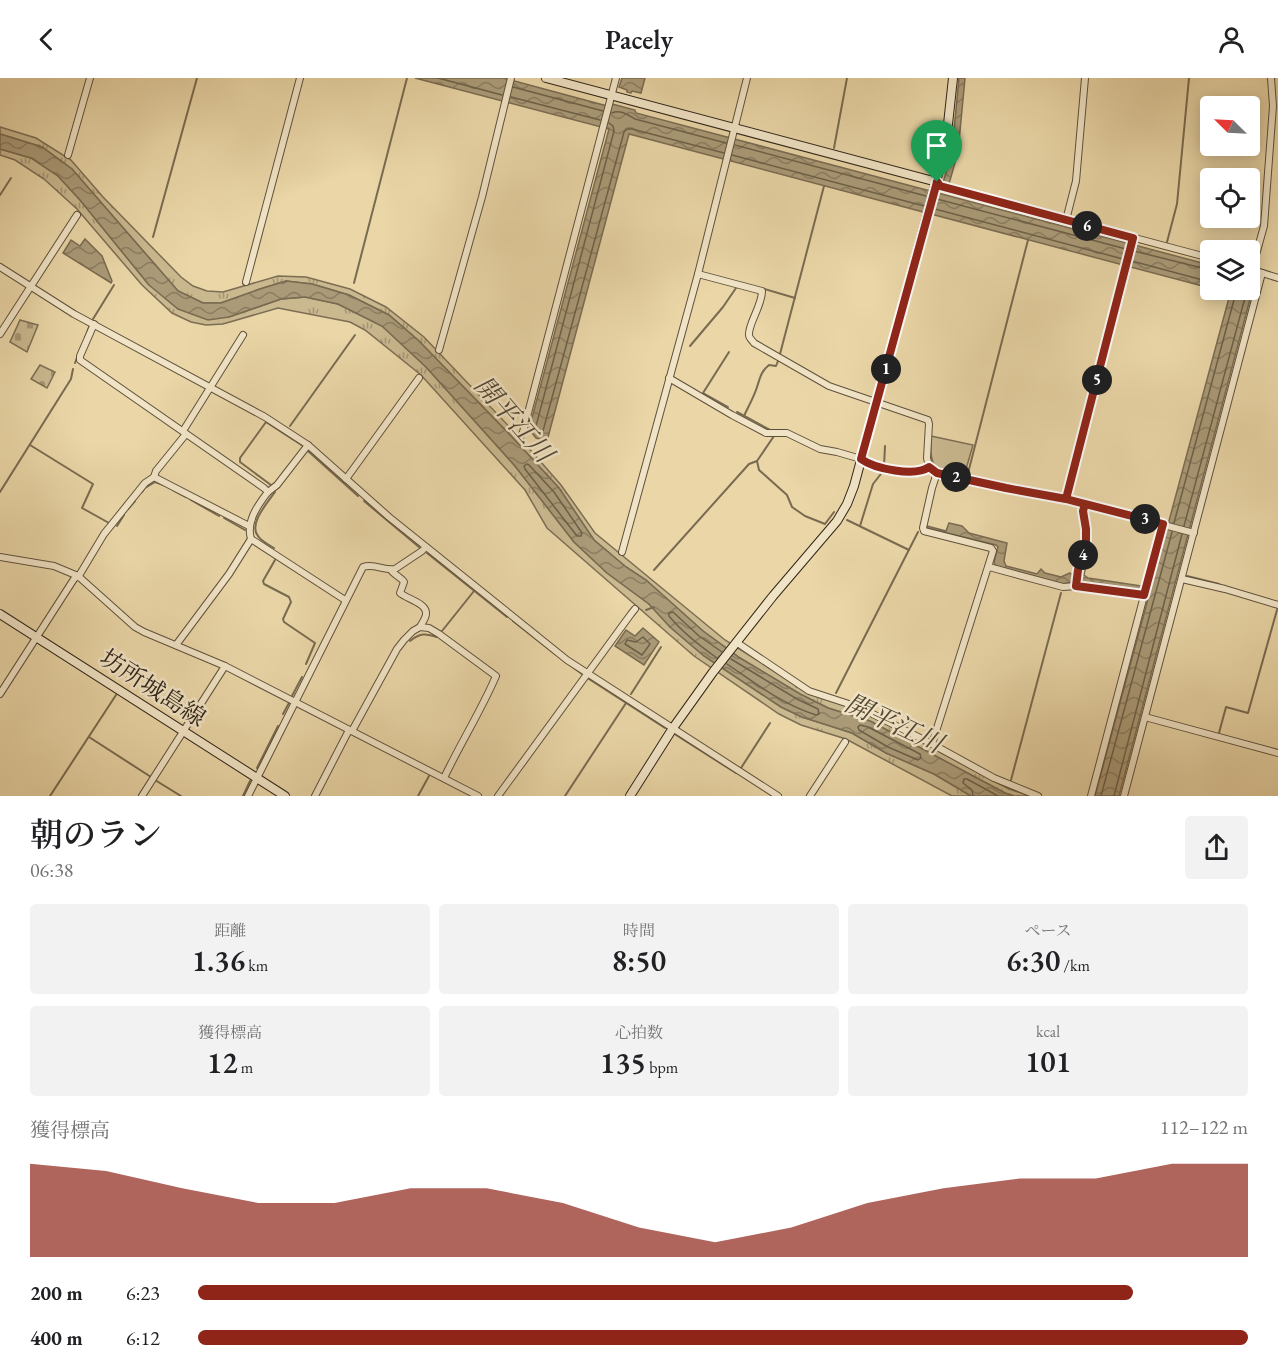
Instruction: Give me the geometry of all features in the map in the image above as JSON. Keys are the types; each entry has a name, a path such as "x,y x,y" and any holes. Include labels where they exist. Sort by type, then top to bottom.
{"street":[{"path":"69,155 90,78"},
{"path":"246,282 300,78"},
{"path":"439,350 482,197 511,78"},
{"path":"546,78 612,95 734,133 1066,220 1133,241 1200,256"},
{"path":"521,436 616,78"},
{"path":"622,552 698,274 747,78"},
{"path":"630,796 673,728 714,670 837,521 847,504 854,486 936,186 948,124 952,78"},
{"path":"1066,220 1076,181 1085,78"},
{"path":"1260,240 1264,226 1275,106 1271,78"},
{"path":"0,334 77,214"},
{"path":"1066,499 1133,241"},
{"path":"0,267 74,314 265,417 308,445 389,517 567,660 778,796"},
{"path":"1124,796 1262,273 1278,278"},
{"path":"698,274 762,291 759,307 749,333 749,338 754,343 819,381 928,420 930,424 927,458 929,467 937,473 1066,499 1194,533"},
{"path":"94,324 80,360 243,472 268,492"},
{"path":"0,694 105,534 145,483 154,477 184,433 243,335"},
{"path":"346,479 419,378"},
{"path":"669,378 766,433 787,433 820,449 861,459 868,464 891,470 919,471 929,467"},
{"path":"177,645 229,574 251,539 249,526 258,507 308,445"},
{"path":"932,744 993,551 992,548 924,530 937,473"},
{"path":"154,477 249,526"},
{"path":"1076,585 1086,547 1083,511 1085,504"},
{"path":"1091,796 1163,524"},
{"path":"251,539 345,600"},
{"path":"391,570 426,547"},
{"path":"0,557 54,566 78,576 135,627 225,666 478,796"},
{"path":"248,796 363,567 378,566 391,570 403,580 400,593 424,606 426,615 420,627 413,631 397,649 315,796"},
{"path":"989,567 1062,587 1076,585 1144,595"},
{"path":"1182,579 1278,605"},
{"path":"498,796 636,609"},
{"name":"坊所城島線","path":"0,614 285,796"},
{"path":"420,627 429,628 439,634 496,676 444,778"},
{"path":"735,644 809,691 861,708 994,778 1038,796"},
{"path":"142,796 225,666"},
{"path":"1145,717 1278,753"},
{"path":"810,796 845,742"}],"green space":[{"path":"0,127 36,138 71,160 103,197 181,277 193,286 207,291 223,292 278,276 306,277 350,289 386,307 424,337 519,437 561,485 595,533 725,640 809,693 865,712 1009,789 1030,796 1014,796 1005,793 870,721 828,708 800,694 740,658 703,631 646,580 626,567 594,540 559,488 419,341 389,315 349,295 312,284 286,281 221,303 203,303 178,291 72,169 42,147 0,134"},
{"path":"0,149 31,158 58,176 149,285 229,317 281,299 305,297 338,304 382,326 426,367 515,466 574,542 607,573 649,604 670,627 704,656 781,707 802,717 852,733 886,753 934,774 971,796 952,796 846,739 801,725 779,714 694,656 547,528 525,490 421,375 365,330 350,322 278,308 223,324 206,325 191,322 172,313 142,285 77,209 44,179 15,160 0,155"},
{"path":"20,320 38,325 27,352 10,342"},
{"path":"40,365 55,372 47,388 31,379"},
{"path":"931,436 973,445 964,476 946,472 936,466 931,456"}],"water":[{"path":"415,78 503,78 611,107 612,104 635,110 636,113 1200,262 1200,285 629,134 547,441 536,438 529,429 609,129"},
{"path":"622,78 645,78 641,93 627,92 619,87"},
{"path":"959,78 965,78 958,152 949,184 943,183 952,151"},
{"path":"0,134 42,147 72,169 178,291 203,303 221,303 286,281 312,284 349,295 389,315 419,341 559,488 594,540 626,567 646,580 703,631 740,658 800,694 828,708 870,721 1014,796 971,796 934,774 886,753 852,733 802,717 781,707 704,656 670,627 649,604 607,573 574,542 515,466 426,367 382,326 338,304 305,297 281,299 229,317 208,320 178,309 149,285 58,176 31,158 0,149"},
{"path":"85,239 102,256 111,283 63,253 71,240 80,246"},
{"path":"1228,300 1250,300 1119,796 1095,796"},
{"path":"949,523 962,526 969,533 1007,543 1004,561 1006,566 1037,574 1041,569 1045,573 1061,577 1070,573 1078,577 1081,575 1086,553 1088,553 1084,575 1088,578 1142,586 1140,591 1083,584 1078,581 1063,584 996,566 994,562 998,547 996,545 927,528 927,526 946,531"},
{"path":"643,628 659,642 644,665 615,646 626,630 635,636"}],"waterway":[{"path":"153,237 197,78"},
{"path":"354,283 407,78"},
{"path":"834,148 847,78"},
{"path":"1167,242 1177,204 1189,78"},
{"path":"0,195 11,178"},
{"path":"780,354 824,186"},
{"path":"967,477 1028,240"},
{"path":"93,319 114,285"},
{"path":"690,346 736,288"},
{"path":"761,288 795,298"},
{"path":"85,338 89,327"},
{"path":"290,426 355,335"},
{"path":"728,407 703,393 729,352"},
{"path":"75,363 78,355"},
{"path":"744,416 762,372 769,365 776,366 778,361"},
{"path":"0,492 71,379 73,369"},
{"path":"737,412 770,430"},
{"path":"271,485 240,462 240,458 266,422 303,446"},
{"path":"774,436 757,461 759,470 787,495 792,507 805,516 825,524 834,512"},
{"path":"30,445 93,484 82,508 109,523"},
{"path":"884,466 885,446"},
{"path":"308,451 358,496"},
{"path":"654,570 749,464 757,461"},
{"path":"860,526 873,484 884,470"},
{"path":"142,492 155,482 166,486"},
{"path":"173,490 186,497"},
{"path":"274,548 259,538 255,525 260,513 275,492"},
{"path":"191,500 219,516"},
{"path":"128,509 135,501"},
{"path":"364,501 419,547"},
{"path":"117,526 124,515"},
{"path":"224,518 245,530"},
{"path":"847,520 909,550"},
{"name":"開平江川","path":"836,693 918,532"},
{"path":"427,553 507,617"},
{"path":"275,560 263,581 264,584 289,597 291,602 283,619 284,622 315,643 306,664"},
{"path":"1187,576 1219,584"},
{"path":"442,631 474,591"},
{"path":"1011,780 1061,593"},
{"path":"646,610 654,607"},
{"path":"1219,733 1226,707 1248,713 1277,610"},
{"path":"513,621 555,654"},
{"path":"410,641 423,634 437,637"},
{"path":"631,694 661,647"},
{"path":"567,663 582,674"},
{"path":"292,696 302,677"},
{"path":"589,679 665,728"},
{"path":"50,796 116,695"},
{"path":"283,714 289,703"},
{"path":"565,796 626,703"},
{"path":"741,768 770,723"},
{"path":"257,768 278,726"},
{"path":"676,735 736,773"},
{"path":"89,737 151,777"},
{"path":"418,796 429,776"},
{"path":"155,780 181,796"},
{"path":"243,796 250,781"}],"route":[{"path":"937,182 861,459 868,464 891,470 919,471 929,467 937,473 1066,499 1163,524 1144,595 1076,586 1078,570 1086,547 1083,511 1085,504 1066,499 1133,238 940,186 937,182"}]}
